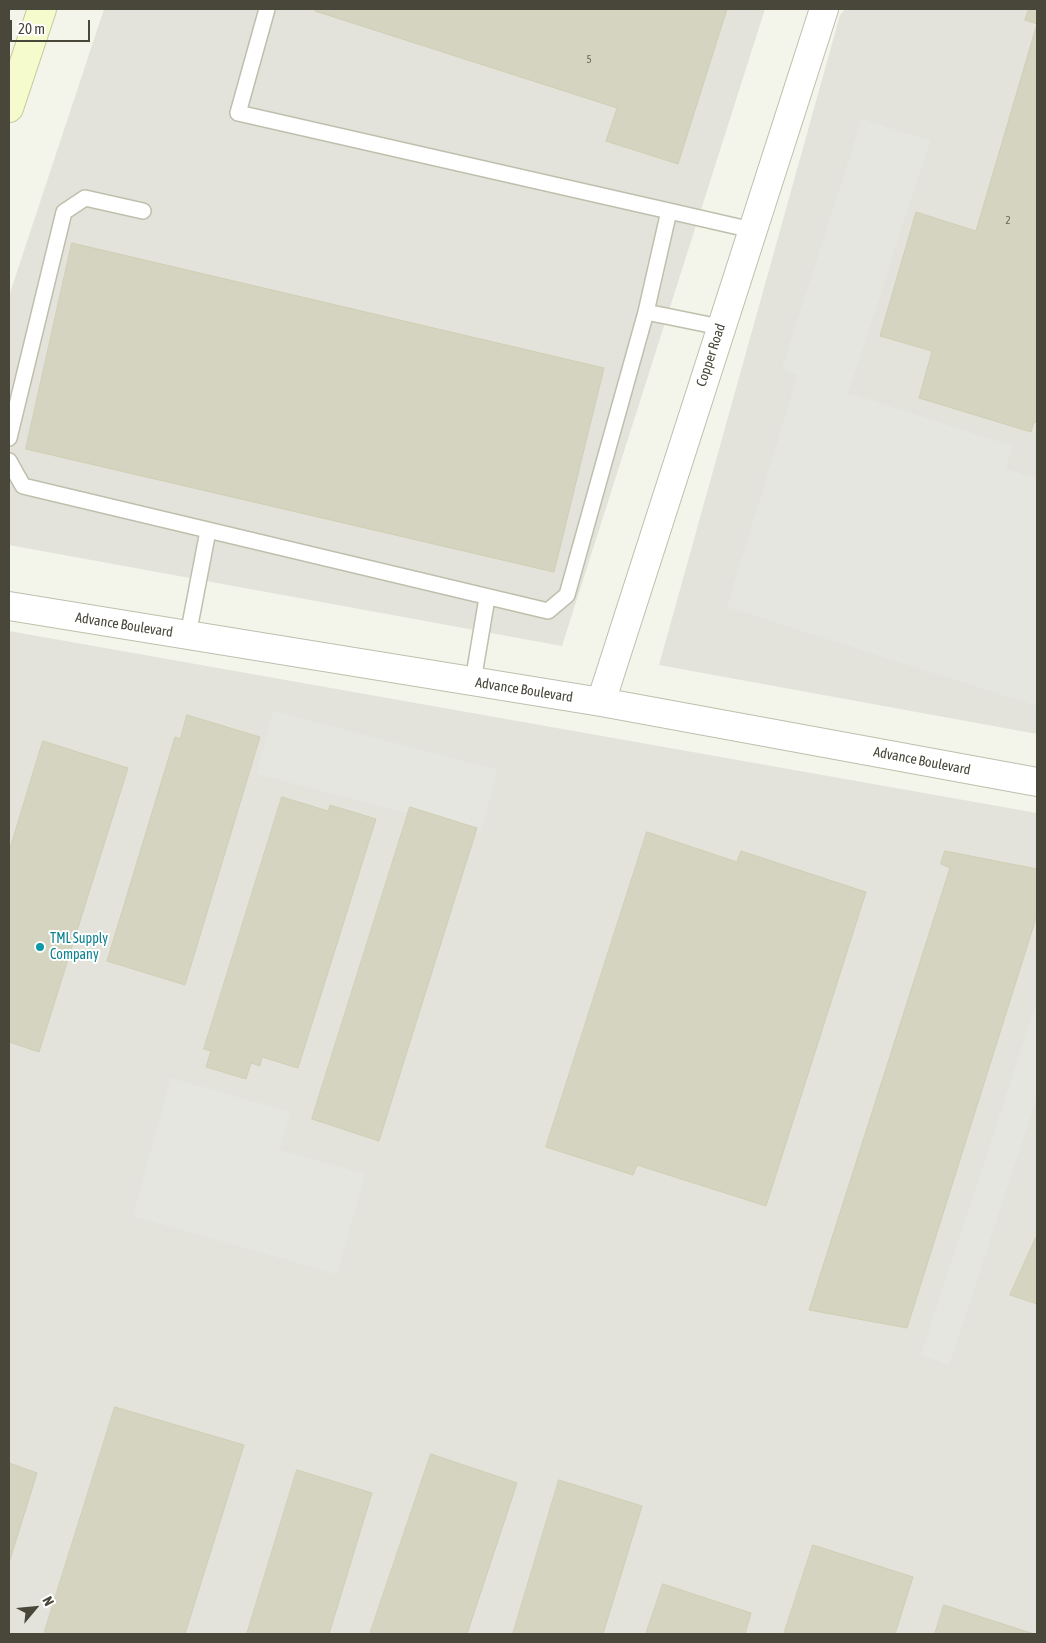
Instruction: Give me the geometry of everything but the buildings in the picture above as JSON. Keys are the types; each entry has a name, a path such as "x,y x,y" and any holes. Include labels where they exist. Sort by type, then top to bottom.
{"main road":[{"path":"9,108 42,9"}],"street":[{"name":"Copper Road","path":"602,702 720,328 824,9"},
{"name":"Advance Boulevard","path":"9,606 602,702 1037,782"}],"lane":[{"path":"267,9 238,113 752,230"},
{"path":"9,438 64,212 86,198 143,211"},
{"path":"9,461 23,486 548,611 567,596 646,312 669,211"},
{"path":"646,312 720,328"},
{"path":"188,635 208,530"},
{"path":"473,681 487,598"}],"shaded area":[{"path":"104,9 765,9 562,646 9,545 9,296"},
{"path":"845,9 1037,9 1037,734 659,665 840,15"},
{"path":"862,119 930,141 848,393 1012,446 1006,469 1037,479 1037,706 727,607 798,375 782,369"},
{"path":"9,631 1037,813 1037,1634 9,1634"},
{"path":"273,711 497,770 481,832 257,774"},
{"path":"1037,1002 1037,1097 949,1365 921,1355"},
{"path":"171,1078 290,1112 279,1150 365,1174 337,1274 133,1216"}],"place":[{"name":"TML Supply Company","path":"40,947"}]}
